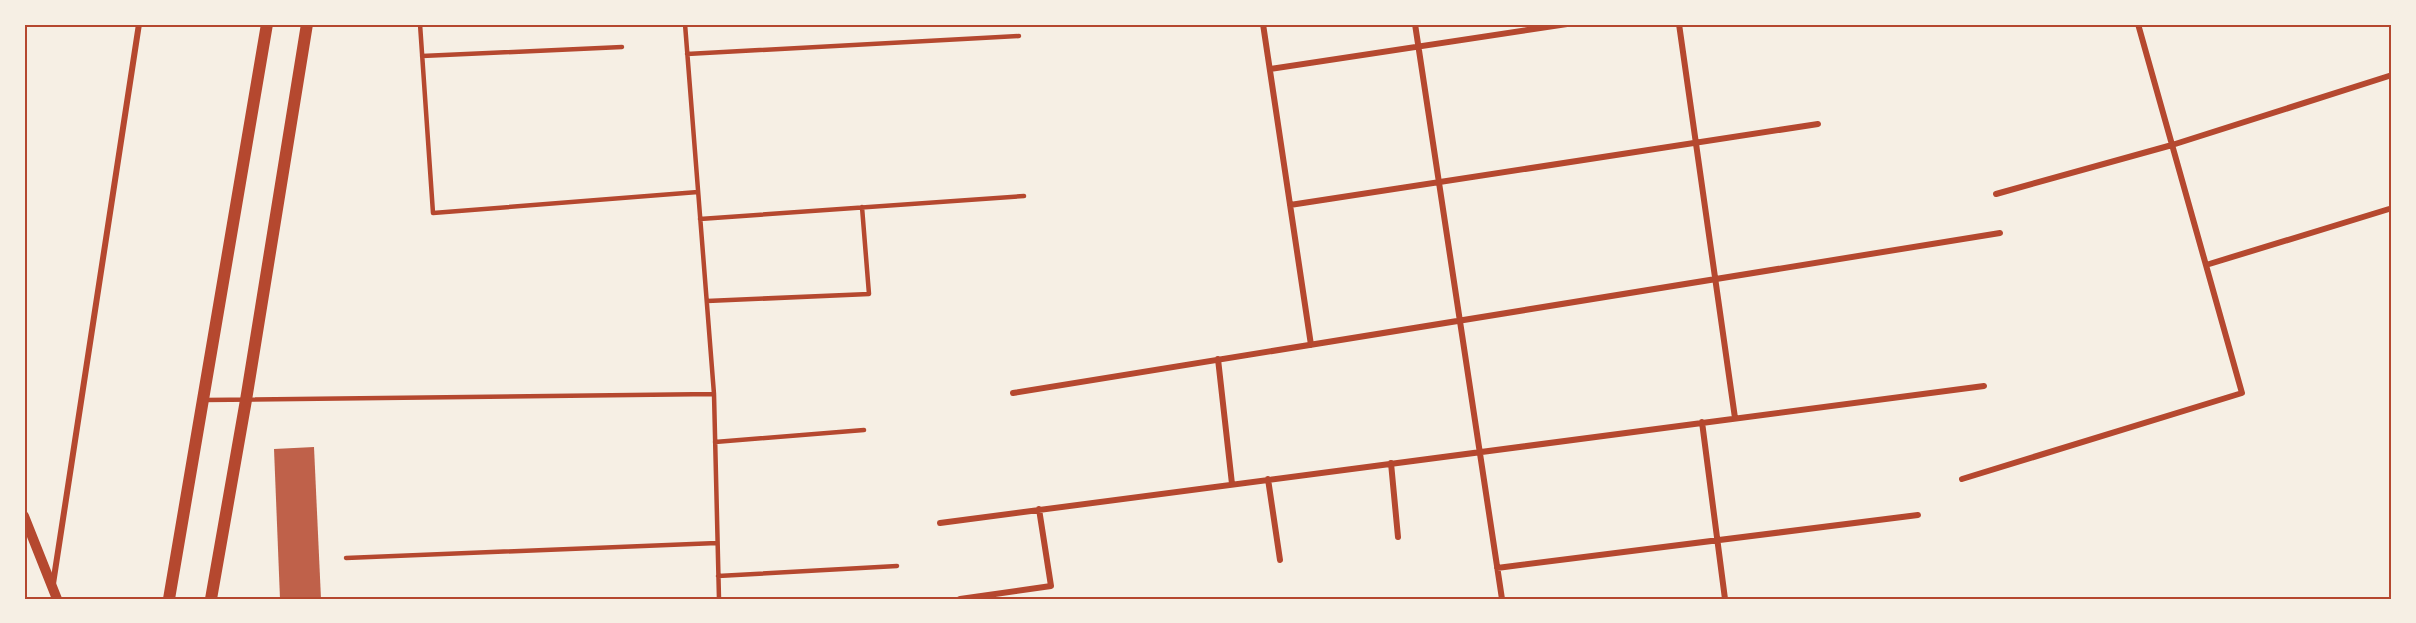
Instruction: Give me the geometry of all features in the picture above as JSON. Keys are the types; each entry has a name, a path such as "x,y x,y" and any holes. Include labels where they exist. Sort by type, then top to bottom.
{"main road":[{"path":"169,599 267,24"},
{"path":"211,599 307,24"}],"street":[{"path":"55,594 139,24"},
{"path":"1263,24 1311,345"},
{"path":"1415,24 1502,599"},
{"path":"1269,69 1567,24"},
{"path":"1679,24 1735,418"},
{"path":"1962,479 2242,393 2138,24"},
{"path":"1996,194 2172,145 2392,75"},
{"path":"1290,205 1818,124"},
{"path":"2206,265 2389,209"},
{"path":"1013,393 2000,233"},
{"path":"1218,360 1232,484"},
{"path":"940,523 1984,386"},
{"path":"1702,422 1725,599"},
{"path":"1391,463 1398,537"},
{"path":"1268,479 1280,560"},
{"path":"960,599 1051,586 1039,509"},
{"path":"1497,568 1918,515"},
{"path":"24,516 55,594"}],"lane":[{"path":"420,24 433,213 698,192"},
{"path":"685,24 714,394 719,599"},
{"path":"687,54 1019,36"},
{"path":"422,56 622,47"},
{"path":"700,219 1024,196"},
{"path":"706,301 869,294 862,207"},
{"path":"204,400 714,394"},
{"path":"715,442 864,430"},
{"path":"346,558 717,543"},
{"path":"718,576 897,566"}],"building":[{"path":"314,447 321,599 280,599 274,449"}]}
